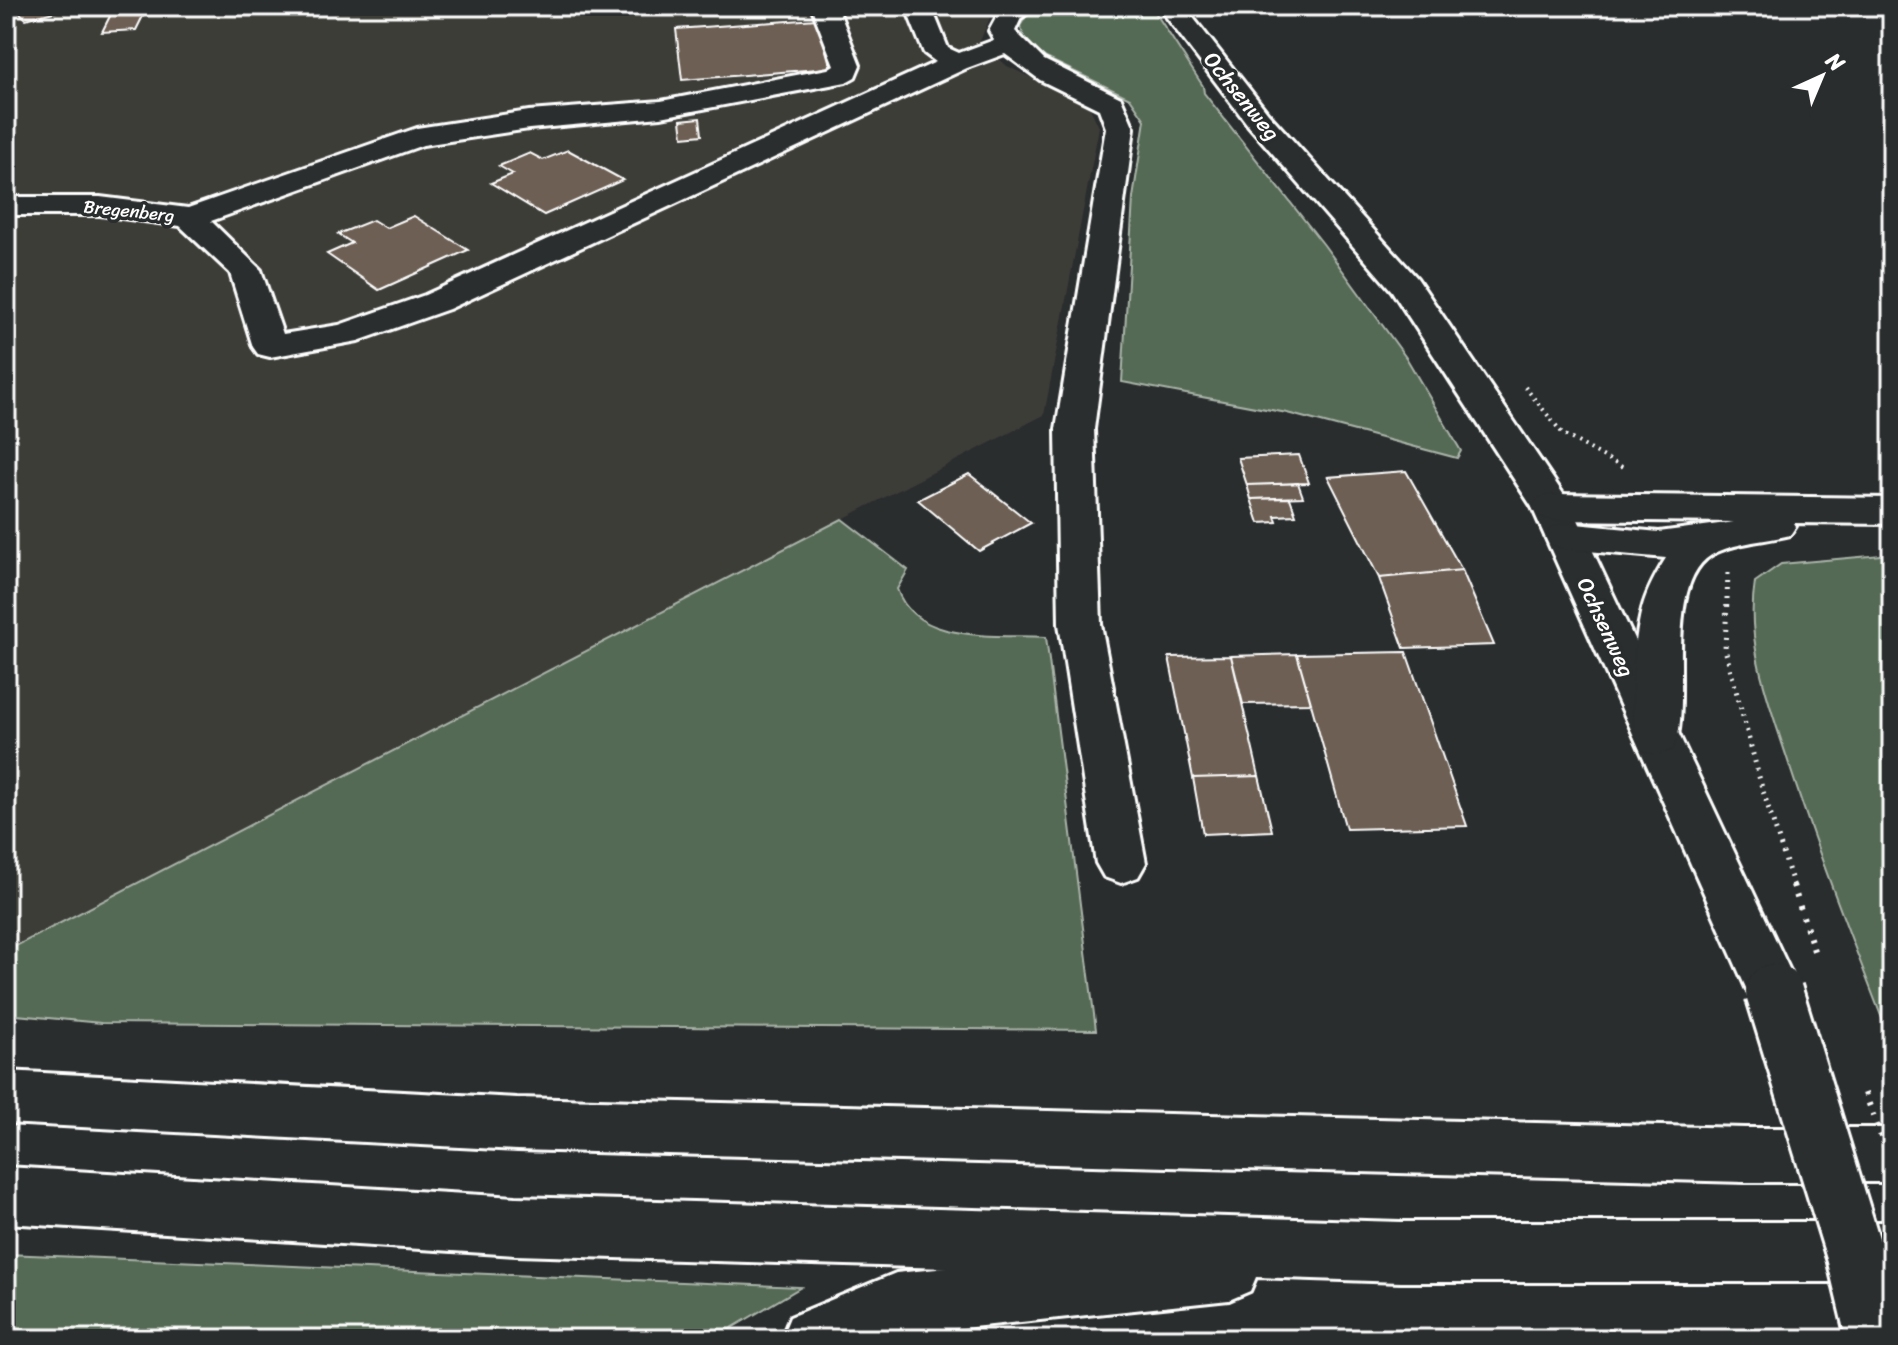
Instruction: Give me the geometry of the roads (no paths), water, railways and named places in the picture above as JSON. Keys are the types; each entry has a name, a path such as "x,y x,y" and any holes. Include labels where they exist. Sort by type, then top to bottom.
{"main road":[{"path":"190,218 417,137 529,120 661,109 836,76 845,71 847,65 824,6"},
{"path":"918,6 937,53 958,62 1008,44"},
{"path":"1024,6 1005,22 1002,31 1008,44 1032,63 1111,104 1120,128 1075,429 1080,624 1121,863"},
{"name":"Ochsenweg","path":"1171,6 1258,119 1405,285 1558,522 1774,992 1855,1255 1875,1339"},
{"name":"Bregenberg","path":"6,206 100,206 190,218 245,270 270,347 346,334 437,302 958,62"},
{"path":"1558,522 1892,512"},
{"path":"1558,522 1659,545 1702,542 1758,529 1892,512"},
{"path":"1657,738 1660,630 1671,584 1683,560 1702,542"},
{"path":"6,1097 517,1124 1745,1155 1892,1155"},
{"path":"1745,1155 1892,1145"},
{"path":"6,1195 516,1226 1401,1252 1892,1252"},
{"path":"812,1339 896,1304 1401,1252"}]}
